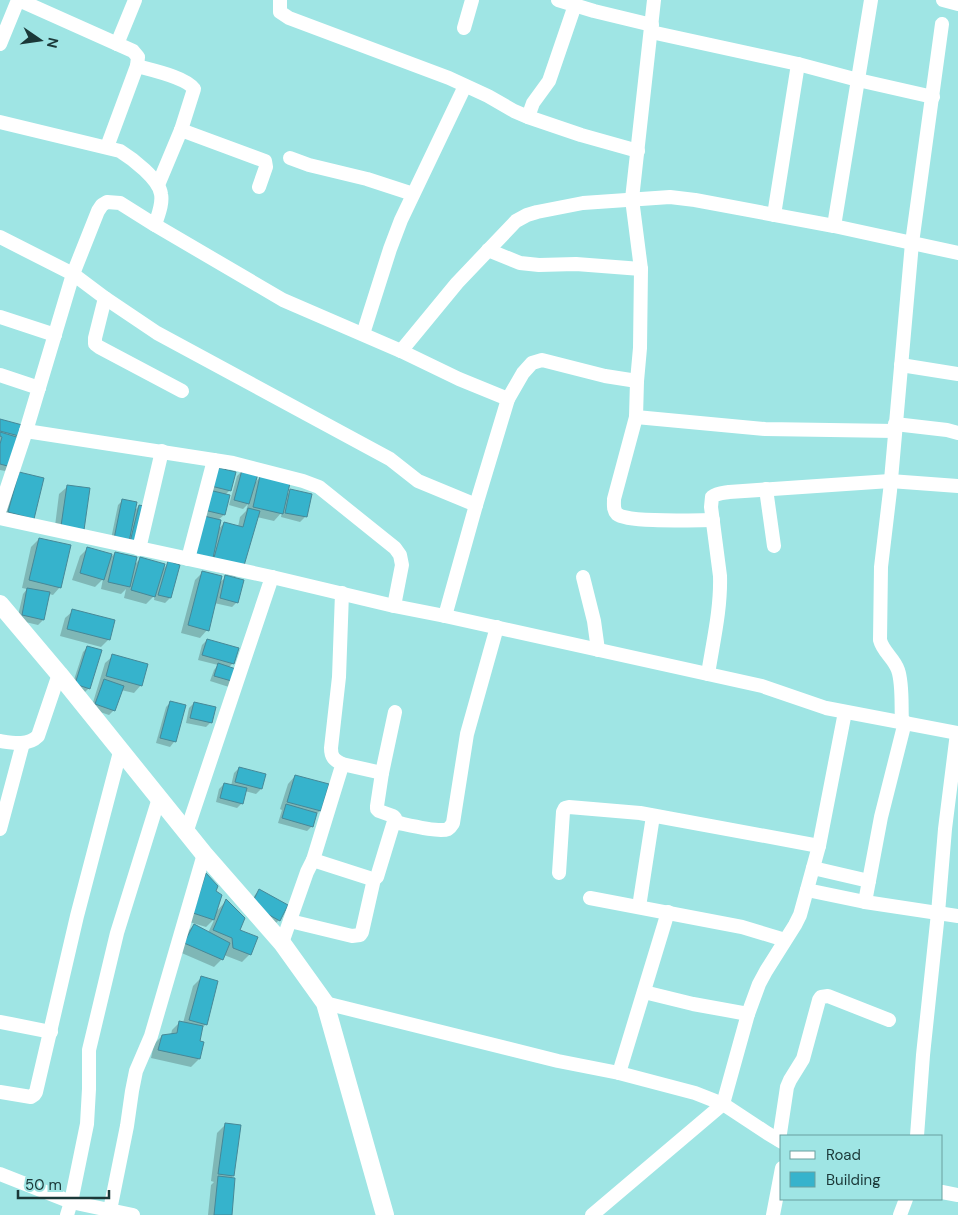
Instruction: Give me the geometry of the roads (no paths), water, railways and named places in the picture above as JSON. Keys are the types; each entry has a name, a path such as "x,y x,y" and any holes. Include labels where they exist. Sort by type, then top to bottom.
{"street":[{"path":"0,44 19,0 133,51 138,56 137,66 107,148"},
{"path":"117,44 135,0"},
{"path":"280,0 280,12 289,18 448,78 528,117 581,135 638,151"},
{"path":"464,28 472,0"},
{"path":"558,0 652,29 933,97"},
{"path":"654,0 632,199 641,269 640,348 636,417 614,499 614,508 619,516 643,520 713,520"},
{"path":"834,226 871,0"},
{"path":"943,0 958,4"},
{"path":"528,117 533,103 550,81 575,5"},
{"path":"865,902 881,817 903,722 898,670 881,646 880,640 880,567 890,491 912,243 942,24"},
{"path":"774,215 798,64"},
{"path":"137,66 183,80 194,88 181,130 158,185"},
{"path":"362,334 390,249 413,194 466,86"},
{"path":"0,122 120,151 133,159 158,185 161,195 161,206 155,225"},
{"path":"181,130 265,161 266,167 259,187"},
{"path":"290,158 413,194"},
{"path":"401,350 457,283 516,221 527,215 583,203 670,197 695,200 958,252"},
{"path":"0,509 40,388 73,274 98,211 107,202 120,203 283,300 401,350 459,379 508,399"},
{"path":"0,237 73,274 157,333 390,459 418,481 476,504"},
{"path":"488,250 520,263 539,265 576,264 641,269"},
{"path":"105,298 95,344 182,391"},
{"path":"0,317 55,334"},
{"path":"445,616 508,399 523,373 532,363 542,360 605,376 637,381"},
{"path":"901,365 958,374"},
{"path":"0,375 40,388"},
{"path":"636,417 765,429 895,428 946,430 958,433"},
{"path":"26,431 232,463 303,481 319,487 395,548 400,555 402,565 394,606"},
{"path":"139,549 162,451"},
{"path":"188,559 214,460"},
{"path":"708,674 720,587 712,497 719,493 729,492 890,481 958,486"},
{"path":"766,489 774,546"},
{"path":"0,518 762,686 826,708 957,733 952,820 938,913 923,1055 917,1135"},
{"path":"186,833 272,577"},
{"path":"583,577 594,621 598,650"},
{"path":"342,593 340,677 331,756 342,764 382,773"},
{"path":"0,604 59,674 186,833 282,943 326,1003 385,1215"},
{"path":"394,822 437,830 446,830 453,823 467,734 497,627"},
{"path":"0,741 24,743 33,741 38,736 59,674"},
{"path":"290,921 352,936 360,935 362,932 374,879 379,873 395,818 377,809 382,773 395,712"},
{"path":"592,1215 723,1104 748,1014 766,971 800,915 819,846 845,712"},
{"path":"0,829 24,743"},
{"path":"0,1092 31,1097 36,1092 77,916 120,752"},
{"path":"282,943 313,860 342,764"},
{"path":"69,1208 87,1124 89,1050 117,933 159,798"},
{"path":"559,873 563,812 565,808 569,807 640,813 819,846"},
{"path":"639,907 653,816"},
{"path":"110,1210 136,1070 151,1036 204,854"},
{"path":"313,860 374,879"},
{"path":"813,868 869,881"},
{"path":"807,890 865,902 958,916"},
{"path":"590,898 742,927 785,940"},
{"path":"618,1073 668,912"},
{"path":"644,992 693,1004 748,1014"},
{"path":"781,1135 787,1087 803,1059 821,997 828,996 889,1020"},
{"path":"326,1003 695,1093 723,1104 780,1141"},
{"path":"1,1022 51,1032"},
{"path":"0,1174 69,1208 110,1210 133,1215"},
{"path":"773,1215 780,1178"},
{"path":"943,1192 958,1195"},
{"path":"900,1215 906,1200"}]}
